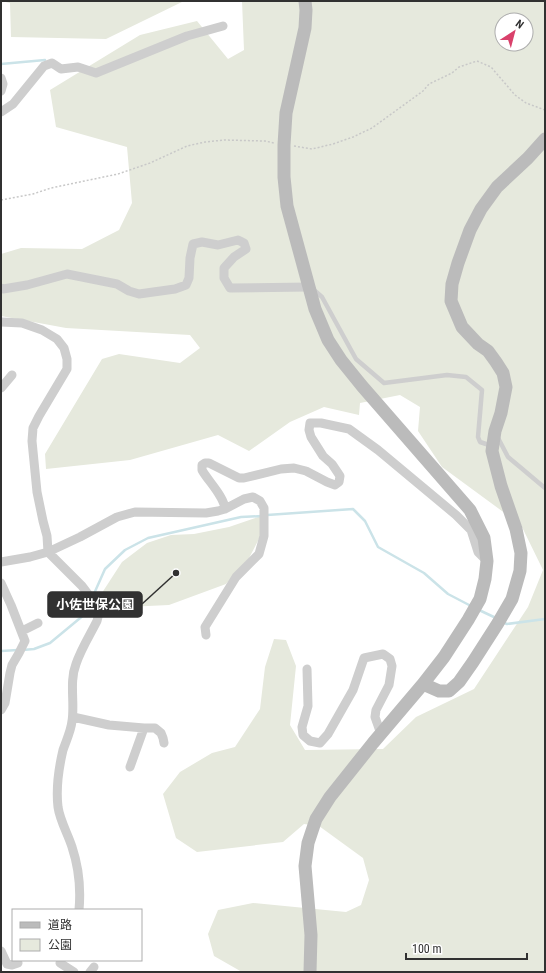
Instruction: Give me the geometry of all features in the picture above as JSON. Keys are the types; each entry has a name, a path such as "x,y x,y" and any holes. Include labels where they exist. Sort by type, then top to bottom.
{"street":[{"path":"305,1 305,28 286,113 284,177 287,206 315,308 328,340 341,360 470,510 484,538 487,562 486,579 480,600 444,657 330,797 316,819 308,843 305,866 311,935 310,972"},
{"path":"1,112 12,104 44,66 52,63 61,69 78,67 96,73 187,36 223,26"},
{"path":"1,78 3,84 1,91"},
{"path":"423,684 439,691 449,691 459,682 512,599 520,571 521,553 516,529 501,486 492,451 495,431 504,400 506,387 503,373 488,352 462,327 451,301 452,284 458,263 470,230 481,209 497,187 528,158 545,139"},
{"path":"1,288 4,289 26,285 67,274 117,284 129,291 139,294 175,289 186,285 189,278 190,258 193,244 202,242 218,244 238,240 244,243 246,249 234,257 224,268 224,278 230,288 309,287"},
{"path":"1,322 22,323 42,330 57,340 64,348 67,359 67,369 39,416 34,428 32,441 37,492 47,536 48,552 82,586 95,604 99,613 97,621 75,666 72,724 63,750 59,773 58,806 60,818 78,866 80,909"},
{"path":"1,388 12,375"},
{"path":"225,509 225,505 202,470 202,465 209,463 239,478 281,469 294,468 306,471 335,485 339,482 340,476 332,464 323,456 311,437 309,430 310,424 321,423 334,425 349,429 378,450 456,515 471,530 478,552 487,562"},
{"path":"1,562 48,552 80,537 116,517 135,512 206,513 225,509 244,499 253,497 260,501 264,508 264,536 259,554 236,576 206,627 206,635"},
{"path":"1,583 25,641 12,665 5,703 1,710"},
{"path":"22,631 38,623"},
{"path":"307,669 308,706 302,727 303,735 310,741 320,742 328,734 353,690 364,658 383,654 390,659 392,666 389,685 376,710 375,716 380,734"},
{"path":"73,717 110,725 155,728 161,733 164,743"},
{"path":"130,767 144,728"},
{"path":"1,951 7,964 12,965 18,963"},
{"path":"55,972 61,962 74,972"}],"lane":[{"path":"309,287 322,297 356,359 384,383 447,375 466,377 482,390 478,437 480,442 493,446"},
{"path":"495,431 508,458 545,488"}],"path":[{"path":"1,200 118,174 150,163 187,146 206,142 224,140 265,141 312,149 333,144 372,128 423,91 429,84 452,73 459,67 478,61 491,66 509,89 520,99 526,103 545,110"}],"green space":[{"path":"1,1 184,1 106,39 11,37 10,3"},
{"path":"242,1 545,1 545,972 242,972 214,956 208,934 218,910 253,903 346,912 361,905 369,880 363,858 319,826 304,824 283,842 197,852 176,838 163,794 180,772 212,753 235,747 260,709 265,667 274,639 286,640 296,666 290,725 305,750 383,749 416,717 474,689 528,607 543,570 521,525 442,467 418,431 420,407 400,395 360,403 359,415 324,407 290,422 249,451 218,435 130,460 46,469 45,454 102,359 119,354 180,363 200,348 190,335 66,328 1,316 1,254 21,248 82,249 119,230 132,203 127,147 56,127 50,90 140,35 197,21 228,59 244,50"},
{"path":"261,516 260,537 249,558 226,584 169,605 105,608 98,599 122,562 147,543 171,535 194,534 229,527"}],"waterway":[{"path":"1,64 45,60"},
{"path":"267,515 353,509 365,521 378,547 424,573 448,594 471,606"},
{"path":"93,596 105,569 125,550 148,538 241,517 262,516"},
{"path":"23,650 34,649 50,643 85,614 90,602"},
{"path":"479,610 496,618"},
{"path":"502,622 507,624 545,619"},
{"path":"1,651 18,650"}],"place":[{"name":"小佐世保公園","path":"176,573"}]}
